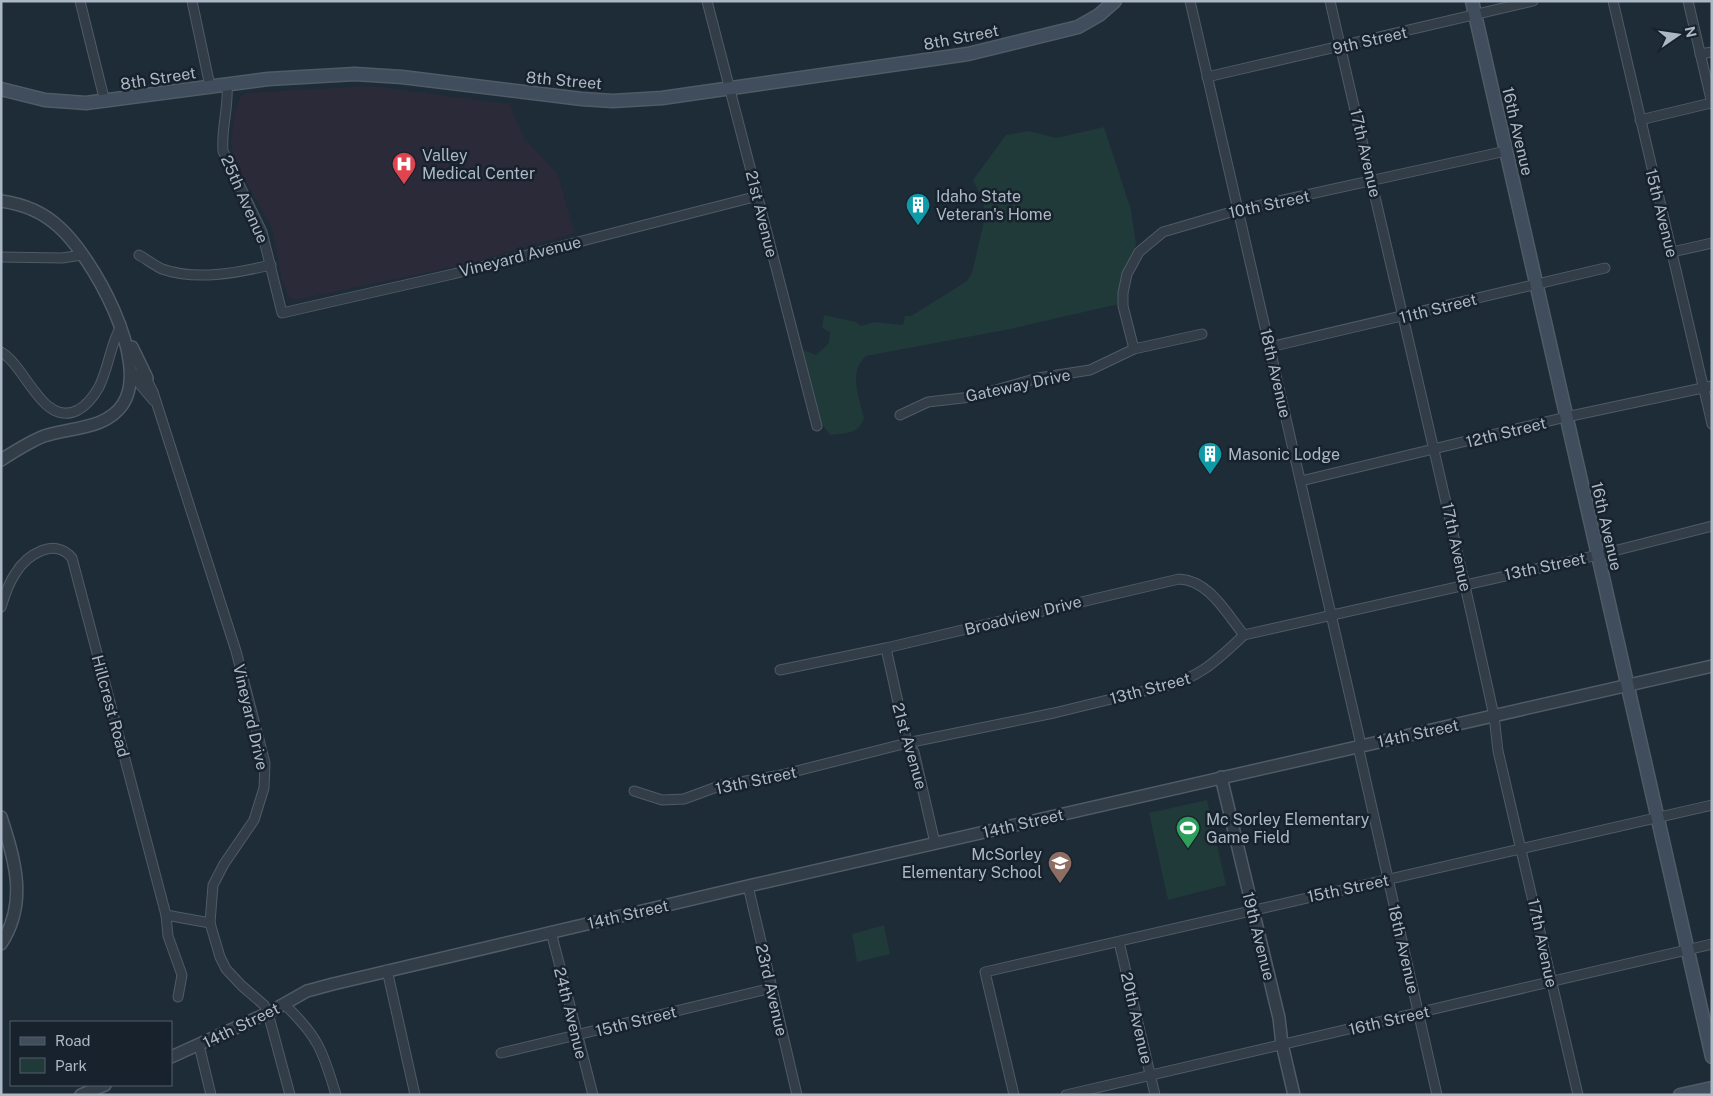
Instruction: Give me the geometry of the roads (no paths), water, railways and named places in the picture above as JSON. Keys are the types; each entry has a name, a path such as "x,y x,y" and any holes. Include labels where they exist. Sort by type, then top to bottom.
{"main road":[{"name":"8th Street","path":"1,89 61,102 104,102 131,98 143,94 295,76 371,75 538,95 613,100 662,98 927,61 978,52 1078,27 1099,15 1115,1"},
{"name":"16th Avenue","path":"1472,1 1712,1058"},
{"path":"1680,1095 1712,1088"}],"street":[{"path":"80,1 104,102"},
{"path":"192,1 210,86"},
{"name":"21st Avenue","path":"707,1 817,426"},
{"name":"18th Avenue","path":"1190,1 1301,481 1437,1095"},
{"name":"17th Avenue","path":"1330,1 1373,182 1402,317 1436,450 1494,716 1498,751 1578,1095"},
{"name":"9th Street","path":"1207,77 1533,1"},
{"name":"15th Avenue","path":"1613,1 1672,252 1708,387 1712,424"},
{"path":"1640,120 1712,104 1688,1"},
{"path":"1700,54 1712,52"},
{"name":"25th Avenue","path":"226,84 228,97 222,139 223,151 262,232 282,313"},
{"name":"10th Street","path":"1134,349 1123,300 1127,274 1139,252 1163,232 1238,210 1373,182 1506,151"},
{"name":"Vineyard Avenue","path":"282,313 453,274 758,196"},
{"path":"1,201 34,209 64,231 82,255 147,378"},
{"path":"1672,252 1712,242"},
{"path":"1,257 62,258 82,255"},
{"path":"138,255 160,268 193,275 214,274 271,265"},
{"name":"11th Street","path":"1270,347 1605,268"},
{"path":"1,352 12,361 46,405 56,412 65,414 82,407 98,389 121,326"},
{"path":"1,460 17,449 46,436 88,426 109,418 123,405 130,377 130,358 121,326"},
{"name":"Gateway Drive","path":"900,415 928,402 979,396 1038,378 1090,370 1134,349 1202,334"},
{"path":"130,377 142,373 147,378"},
{"name":"Vineyard Drive","path":"130,377 137,381 154,401"},
{"name":"Vineyard Drive","path":"147,378 236,651 265,763 264,788 254,820 224,864 213,886 210,923 217,949 226,968 242,986 264,1005 268,1013"},
{"name":"12th Street","path":"1301,481 1436,450 1566,417 1708,387"},
{"name":"13th Street","path":"634,791 662,800 684,799 722,785 781,775 907,743 1054,712 1182,682 1210,667 1244,635 1598,555 1712,526"},
{"name":"Hillcrest Road","path":"1,607 15,574 30,558 40,551 58,547 66,550 72,558 166,915"},
{"name":"Broadview Drive","path":"780,670 886,648 1179,579 1193,581 1205,588 1244,635"},
{"name":"21st Avenue","path":"886,648 907,743 914,752 935,843"},
{"name":"14th Street","path":"172,1057 268,1013 307,991 386,970 1359,745 1712,666"},
{"name":"19th Avenue","path":"1221,777 1279,1018 1282,1044 1294,1095"},
{"name":"15th Street","path":"1014,1095 985,972 1119,942 1252,909 1522,850 1712,805"},
{"path":"1,817 14,860 18,886 14,919 1,944"},
{"name":"23rd Avenue","path":"748,886 798,1095"},
{"path":"178,997 182,975 168,936 166,915 210,923"},
{"name":"24th Avenue","path":"551,932 593,1095"},
{"name":"20th Avenue","path":"1119,942 1155,1095"},
{"name":"16th Street","path":"1066,1095 1712,944"},
{"path":"386,970 415,1095"},
{"name":"15th Street","path":"501,1053 772,988"},
{"path":"284,1004 313,1034 326,1060 336,1095"},
{"path":"268,1013 290,1095"},
{"path":"199,1045 211,1095"},
{"path":"81,1095 103,1086"}],"place":[{"name":"Valley Medical Center","path":"404,185"},
{"name":"Idaho State Veteran's Home","path":"918,226"},
{"name":"Masonic Lodge","path":"1210,475"},
{"name":"Mc Sorley Elementary Game Field","path":"1188,849"},
{"name":"McSorley Elementary School","path":"1060,884"}]}
